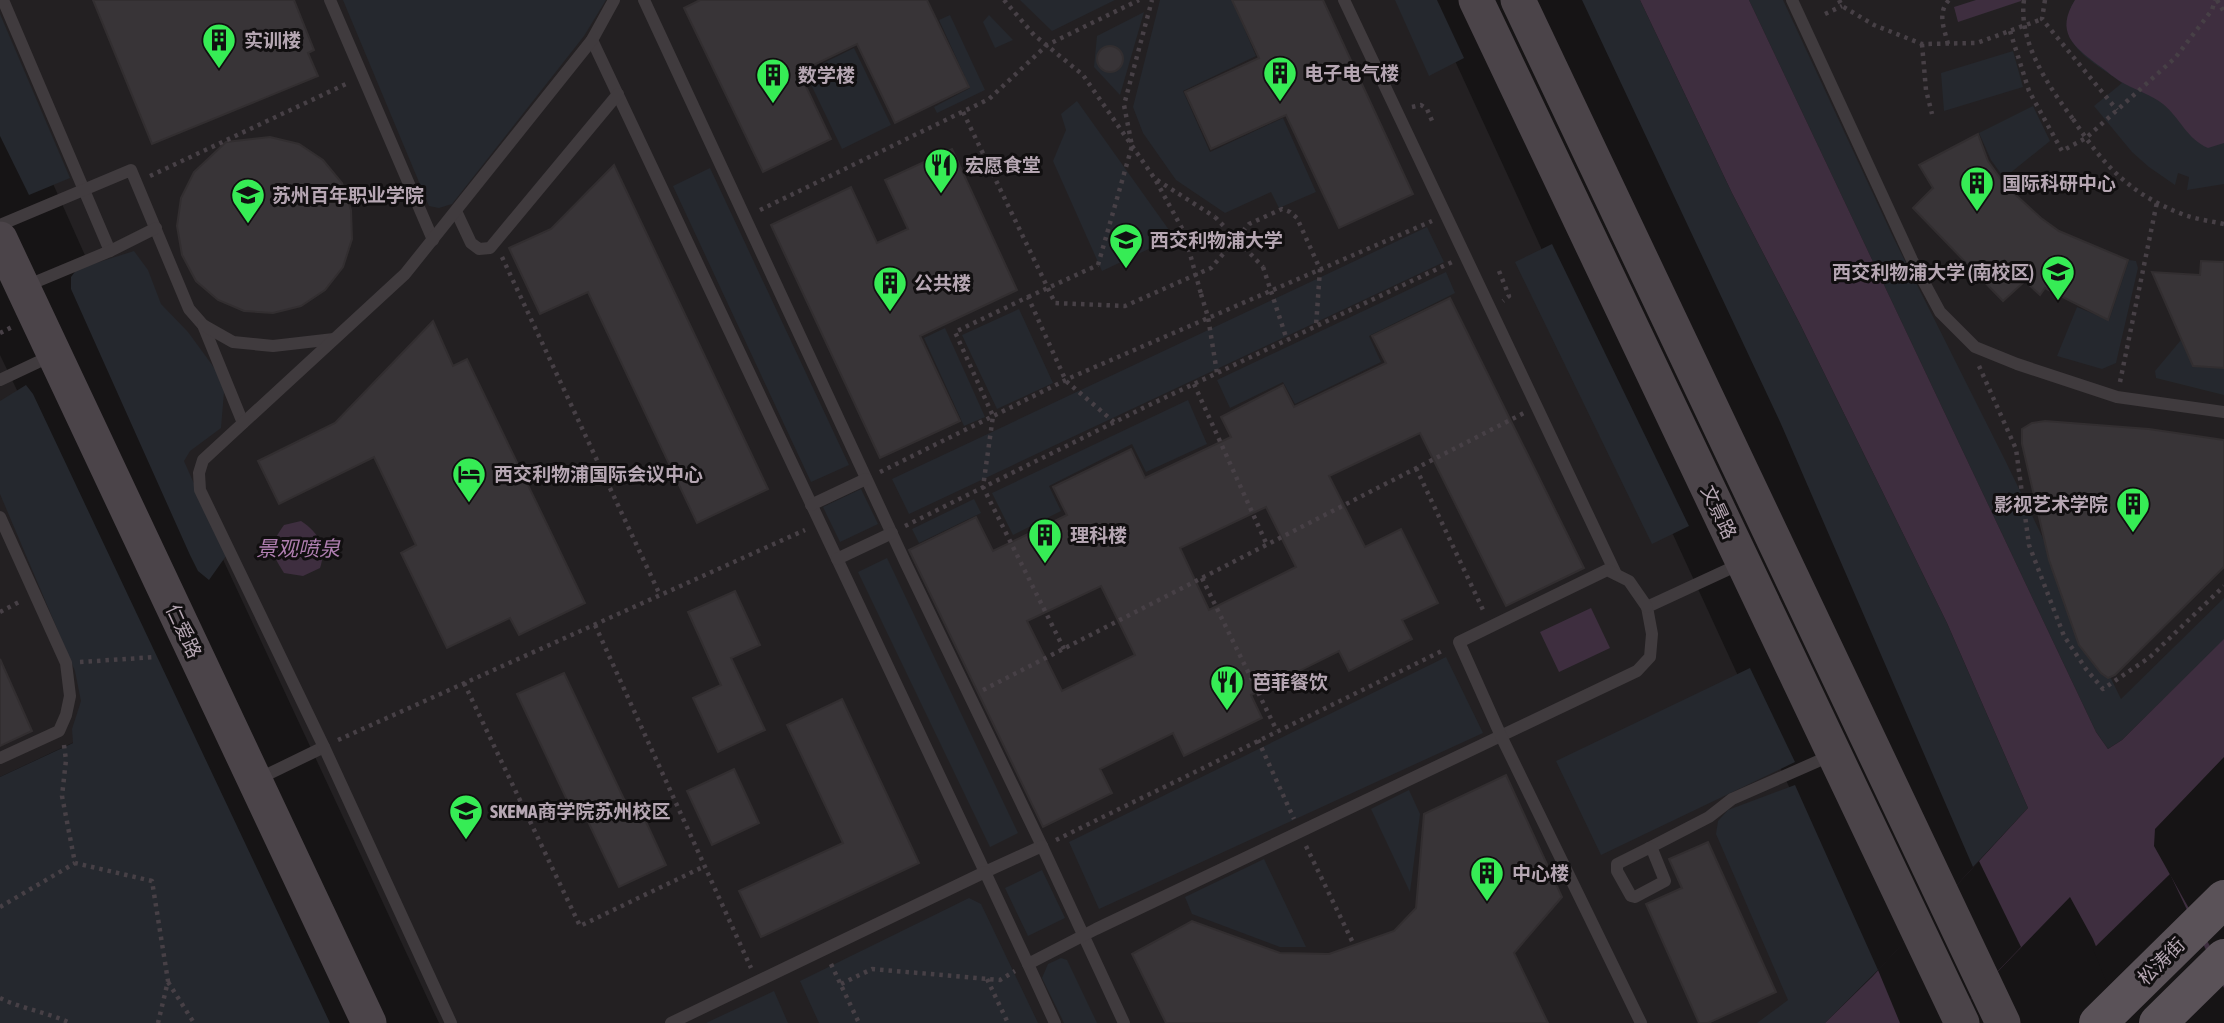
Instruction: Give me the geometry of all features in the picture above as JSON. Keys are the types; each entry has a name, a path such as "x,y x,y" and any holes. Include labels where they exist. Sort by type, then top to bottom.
{"main road":[{"name":"文景路","path":"1476,0 1962,1023"},
{"name":"文景路","path":"1518,0 1999,1014"},
{"name":"仁爱路","path":"0,239 369,1023"},
{"name":"松涛街","path":"2098,1023 2224,899"},
{"path":"2158,1023 2224,958"}],"lane":[{"path":"3,0 110,251"},
{"path":"330,0 433,240"},
{"path":"451,1023 324,747 201,490 199,473 203,460 405,274 592,40 614,0"},
{"path":"643,0 1124,1023"},
{"path":"1345,0 1616,574"},
{"path":"1792,0 1912,260 1940,312 1975,347 2017,365 2117,397 2224,412"},
{"path":"592,40 1055,1023"},
{"path":"456,211 471,243 479,249 491,248 618,94"},
{"path":"0,225 131,170 189,309 203,325 243,423"},
{"path":"23,288 156,228"},
{"path":"203,325 233,342 272,346 334,339"},
{"path":"0,380 54,354"},
{"path":"811,505 866,479"},
{"path":"0,517 65,663 70,696 59,731 0,758"},
{"path":"837,559 892,533"},
{"path":"1647,607 1743,562"},
{"path":"1028,964 1083,936 1300,832 1501,736 1637,671 1650,657 1652,634 1647,607 1629,581 1607,570 1460,642 1501,736 1641,1023"},
{"path":"255,781 324,747"},
{"path":"1649,848 1709,817 1732,799 1835,754"},
{"path":"671,1023 1042,846"}],"path":[{"path":"1004,0 1034,35 1083,75 1155,179 1184,232 1208,317 1217,373"},
{"path":"745,217 989,99 1047,45 1139,0"},
{"path":"1064,649 983,487 993,416 955,332 1098,265 1132,146 1124,105 1152,0"},
{"path":"1948,44 1941,15 1949,0"},
{"path":"2024,0 2022,14 2032,50 2051,89 2094,151 2126,185 2182,215 2224,224"},
{"path":"2045,0 2042,19 2117,110"},
{"path":"2010,31 2028,92 2062,151 2085,138 2175,58 2212,10 2216,0"},
{"path":"2216,0 2224,12"},
{"path":"1825,14 1841,3 1874,24 1922,44 1977,43 2042,19"},
{"path":"1922,44 1926,90 1932,114"},
{"path":"136,182 363,76"},
{"path":"963,112 1055,303 1125,306 1211,268 1249,224 1282,209 1297,218 1320,269 1316,326"},
{"path":"1155,179 1215,217 1263,267 1287,340"},
{"path":"2117,397 2157,202"},
{"path":"866,479 1066,381 1446,215"},
{"path":"495,243 660,595"},
{"path":"892,533 1114,422 1465,256"},
{"path":"1028,297 1066,381 1114,422"},
{"path":"1965,337 2016,449 2029,545 2064,636 2086,669 2104,688 2150,657 2224,586"},
{"path":"1194,384 1267,545"},
{"path":"970,697 1536,407"},
{"path":"1416,468 1490,626"},
{"path":"324,747 820,524"},
{"path":"1202,578 1277,731"},
{"path":"0,612 9,607"},
{"path":"595,625 757,982"},
{"path":"1042,846 1460,642"},
{"path":"65,663 156,657"},
{"path":"464,683 580,926 705,866"},
{"path":"59,731 66,760 62,796 75,863"},
{"path":"1258,740 1353,946"},
{"path":"0,907 75,863 152,881 168,981 158,1023"},
{"path":"824,949 859,1023"},
{"path":"841,984 872,968 1000,979 1028,964"},
{"path":"986,979 1008,1023"},
{"path":"168,981 194,1023"},
{"path":"0,998 70,1023"}],"shaded area":[{"path":"0,0 1427,0 1867,956 1795,1023 439,1023 171,448 0,65"},
{"path":"343,0 606,0 584,36 452,204 439,208 429,206"},
{"path":"1020,0 1115,0 1052,31"},
{"path":"1160,0 1232,0 1256,56 1183,91 1210,152 1283,118 1316,192 1279,208 1271,192 1225,213 1176,180 1143,133 1133,107"},
{"path":"1395,0 1437,0 1464,58 1429,76"},
{"path":"1582,0 1640,0 1732,193 1800,324 1947,623 2028,808 1973,867 1781,424"},
{"name":"西交利物浦大学 (南校区)","path":"1749,0 2224,0 2224,604 2096,732"},
{"path":"1749,0 1783,0 1894,239 2121,699 2224,598 2224,640 2122,740 2108,749 2096,732"},
{"path":"2075,0 2224,0 2224,184 2187,190 2189,177 2178,173 2175,185 2132,152 2094,106 2122,83 2088,58 2071,39 2067,28 2068,15"},
{"path":"1144,12 1120,95 1094,67 1097,36"},
{"path":"0,14 70,178 29,195 0,136"},
{"path":"950,15 985,90 937,113 934,107 970,88 939,20"},
{"path":"989,15 1013,40 995,48 983,22"},
{"path":"854,48 891,125 842,149 805,72"},
{"path":"2013,51 2023,87 1944,111 1941,73"},
{"path":"1077,101 1174,237 1102,271 1053,161 1066,130 1061,114"},
{"path":"2033,106 2050,141 2004,178 1991,160 1979,133"},
{"path":"710,168 849,465 811,482 673,186"},
{"path":"1427,227 1444,262 909,514 892,479"},
{"path":"1552,244 1689,526 1652,544 1515,262"},
{"path":"134,251 148,270 161,304 188,332 218,373 224,392 221,428 190,451 184,461 226,556 209,580 198,571 190,555 71,289 71,277 77,269"},
{"path":"2129,260 2136,261 2138,268 2116,363 2102,369 2057,356 2077,307 2109,320"},
{"path":"1446,272 1455,293 1369,336 1381,362 1295,404 1283,382 1230,408 1217,380"},
{"path":"1019,309 1053,383 997,409 962,335"},
{"path":"945,328 985,417 964,426 924,338"},
{"path":"2181,340 2193,366 2224,368 2224,395 2156,378 2155,371"},
{"path":"0,355 166,699 0,777"},
{"path":"26,385 33,394 330,1023 0,1023 0,777 73,743 72,729 81,701 75,671 0,494 0,401"},
{"path":"1188,400 1207,444 1146,472 1132,444 1049,486 1061,511 1013,535 992,493"},
{"path":"861,489 878,524 840,542 823,507"},
{"path":"974,499 981,513 919,543 912,529"},
{"path":"887,558 1018,833 990,847 858,572"},
{"path":"1446,657 1483,733 1099,909 1069,842"},
{"path":"1750,668 1795,762 1601,855 1556,761"},
{"path":"1795,785 1878,970 1825,1023 1757,1023 1788,1000 1716,834 1718,821 1728,810"},
{"path":"1409,790 1420,814 1410,892 1371,809"},
{"path":"1264,859 1306,947 1280,947 1192,914 1185,897"},
{"path":"1042,870 1065,918 1028,936 1005,888"},
{"path":"969,898 981,904 1038,1023 819,1023 800,981"},
{"path":"1061,958 1067,960 1097,1023 1064,1023 1042,978 1048,964"},
{"path":"774,991 788,1023 706,1023"}],"water":[{"path":"1640,0 1749,0 2096,732 2108,749 2122,740 2224,639 2224,757 2155,829 2154,846 2224,971 2224,1023 2127,1023 2093,939 2070,897 1948,1023 1825,1023 1872,977 2028,808 1947,623 1800,324 1732,193"},
{"path":"1976,0 2021,1 1958,22 1954,7"},
{"path":"2075,0 2224,0 2224,143 2208,148 2201,144 2163,104 2118,80 2074,45 2067,30 2067,21"},
{"name":"景观喷泉","path":"301,521 313,530 323,553 320,568 303,576 284,573 273,549 284,525"},
{"path":"1591,608 1610,648 1559,672 1540,632"}],"pier":[{"path":"1979,861 2021,947 1948,1023 1900,1023 1878,970"},
{"path":"2170,874 2224,988 2224,1023 2123,1023 2093,949"}],"building":[{"name":"实训楼","path":"93,0 294,0 314,50 308,53 318,76 152,144"},
{"name":"数学楼","path":"700,0 927,0 969,87 895,123 857,44 799,72 831,139 763,172 684,8"},
{"name":"电子电气楼","path":"1232,0 1323,0 1413,194 1339,228 1286,115 1211,149 1185,92 1259,58"},
{"path":"1110,46 1119,50 1123,59 1119,68 1110,72 1101,68 1097,59 1101,50"},
{"name":"国际科研中心","path":"1978,134 1988,161 2005,185 2041,218 2059,231 2128,260 2108,320 2045,288 2040,295 2025,281 2003,301 1913,208 1933,188 1919,165"},
{"path":"270,137 299,144 323,160 342,183 351,210 352,239 343,267 325,290 301,306 273,313 244,311 218,300 196,281 182,255 177,226 181,198 194,172 226,142"},
{"name":"公共楼","path":"952,149 1017,290 920,336 960,421 880,458 771,225 851,187 877,243 908,229 885,180"},
{"path":"614,165 768,489 697,523 588,292 540,314 509,248 551,229"},
{"path":"2201,261 2224,262 2224,368 2193,366 2152,272 2200,275"},
{"name":"理科楼","path":"1450,298 1584,568 1506,606 1420,433 1329,476 1365,547 1401,529 1438,603 1402,620 1412,639 1349,671 1339,651 1251,695 1262,718 1184,756 1173,733 1100,769 1112,793 1043,827 909,550 976,517 993,551 1067,515 1053,487 1131,449 1145,478 1231,437 1221,417 1283,385 1294,407 1386,363 1372,336","holes":["1266,507 1296,567 1209,610 1180,548","1101,586 1135,655 1062,691 1027,621"]},
{"path":"433,321 453,366 467,359 585,603 519,635 510,618 447,648 401,553 416,545 374,457 279,504 258,461 335,423"},
{"name":"影视艺术学院","path":"2045,421 2149,429 2224,440 2224,567 2115,675 2108,678 2079,645 2049,560 2022,444 2022,429 2032,423"},
{"path":"735,591 760,645 731,658 765,730 718,752 693,698 721,685 688,612"},
{"path":"0,659 32,731 0,746"},
{"path":"564,673 632,816 641,811 666,865 619,887 584,813 575,817 517,694"},
{"path":"842,699 919,863 761,937 739,891 843,843 787,725"},
{"path":"734,769 759,823 712,845 687,791"},
{"name":"中心楼","path":"1506,775 1562,897 1514,953 1548,1023 1166,1023 1132,954 1192,921 1280,953 1329,954 1394,931 1416,908 1424,814"},
{"path":"1708,842 1776,992 1708,1023 1699,1023 1646,904 1682,888 1669,859"}],"place":[{"name":"实训楼","path":"219,70"},
{"name":"电子电气楼","path":"1280,103"},
{"name":"数学楼","path":"773,105"},
{"name":"宏愿食堂","path":"941,195"},
{"name":"国际科研中心","path":"1977,213"},
{"name":"苏州百年职业学院","path":"248,225"},
{"name":"西交利物浦大学","path":"1126,270"},
{"name":"西交利物浦大学 (南校区)","path":"2058,302"},
{"name":"公共楼","path":"890,313"},
{"name":"西交利物浦国际会议中心","path":"469,504"},
{"name":"影视艺术学院","path":"2133,534"},
{"name":"理科楼","path":"1045,565"},
{"name":"芭菲餐饮","path":"1227,712"},
{"name":"SKEMA商学院苏州校区","path":"466,841"},
{"name":"中心楼","path":"1487,903"}]}
